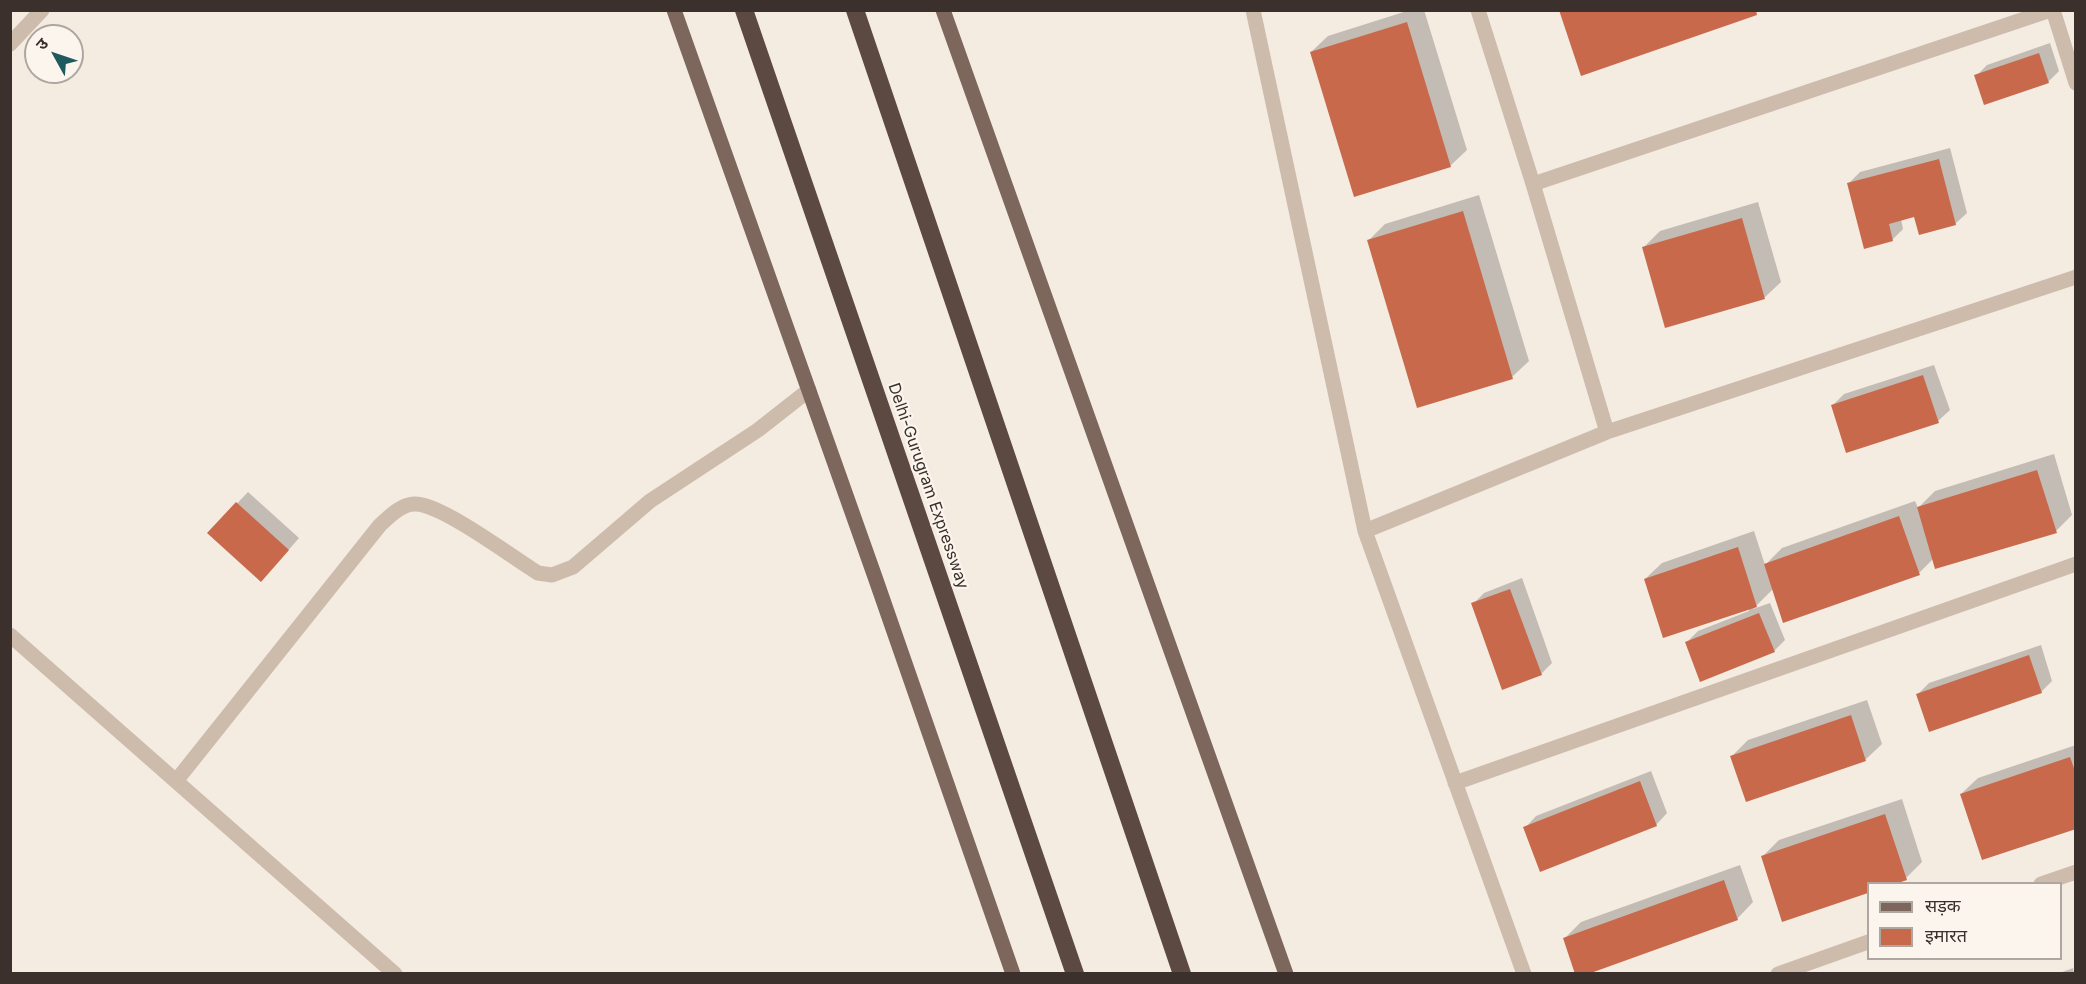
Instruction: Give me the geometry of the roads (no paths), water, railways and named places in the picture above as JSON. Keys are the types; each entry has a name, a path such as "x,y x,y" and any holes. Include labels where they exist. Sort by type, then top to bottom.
{"highway":[{"name":"Delhi-Gurugram Expressway","path":"744,10 1075,974"},
{"path":"855,10 1182,974"}],"main road":[{"path":"674,10 1013,974"},
{"path":"943,10 1286,974"}],"street":[{"path":"10,44 42,10"},
{"path":"1478,10 1607,432"},
{"path":"1533,184 2052,10 2076,83"},
{"path":"1257,12 1365,531 1524,974"},
{"path":"1365,531 1607,432 2076,277"},
{"path":"176,781 380,525 396,511 414,504 439,510 538,573 552,575 573,567 650,501 758,430 809,390"},
{"path":"1455,783 2076,564"},
{"path":"10,635 395,974"},
{"path":"2047,882 2076,872"},
{"path":"1778,974 1867,943"}]}
